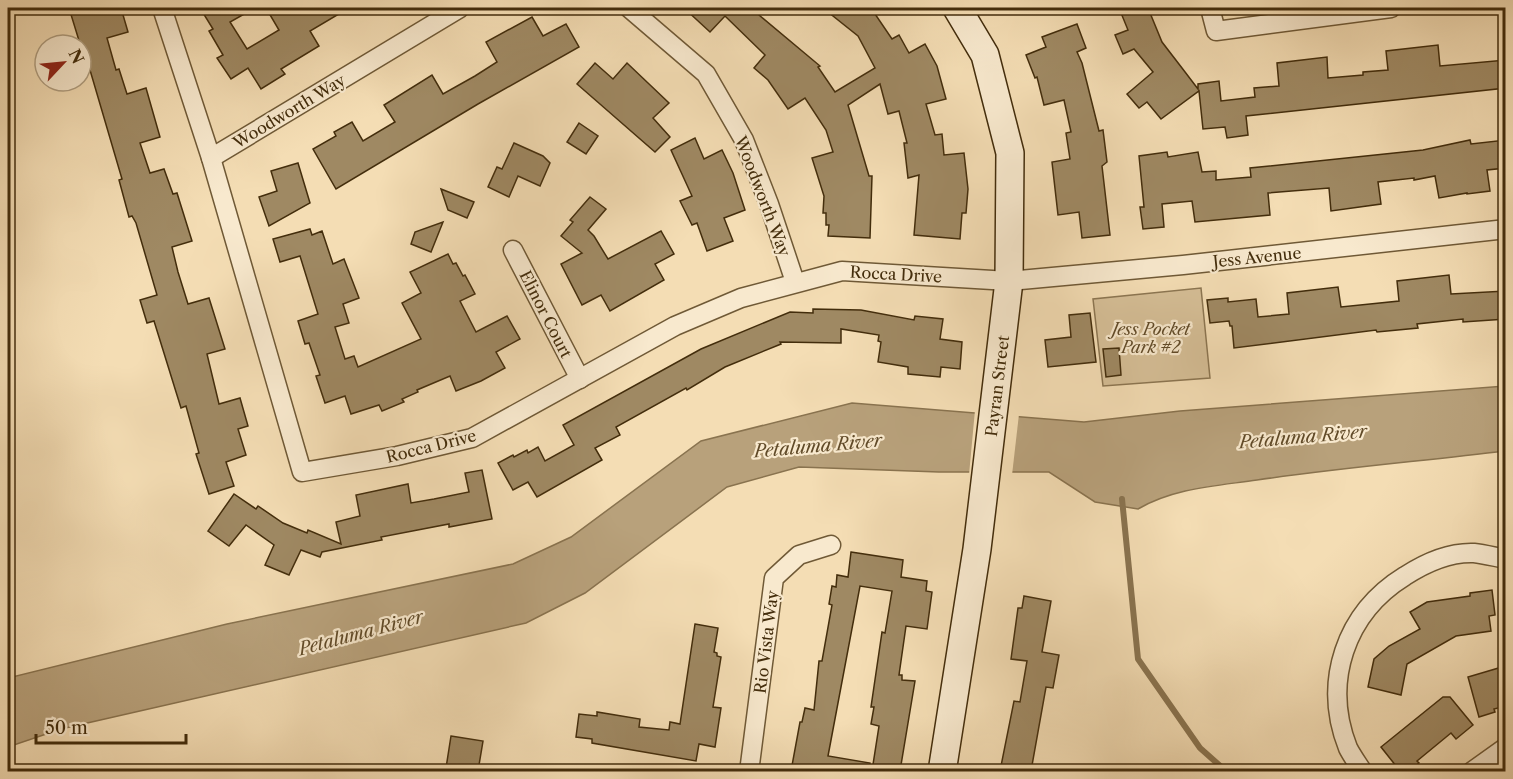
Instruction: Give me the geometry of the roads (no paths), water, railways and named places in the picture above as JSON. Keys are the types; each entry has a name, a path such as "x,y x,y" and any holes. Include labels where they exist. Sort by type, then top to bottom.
{"main road":[{"name":"Payran Street","path":"942,771 977,549 1009,280 1010,153 985,56 957,8"}],"street":[{"name":"Rocca Drive","path":"162,8 211,158 302,472 397,456 472,438 675,326 741,298 795,282 842,272 1009,280"},
{"name":"Woodworth Way","path":"211,158 460,8"},
{"name":"Woodworth Way","path":"630,8 706,74 744,140 769,204 795,282"},
{"path":"1210,8 1215,31 1390,8"},
{"name":"Jess Avenue","path":"1009,280 1195,264 1506,229"},
{"name":"Elinor Court","path":"513,250 580,379"},
{"name":"Rio Vista Way","path":"749,771 774,578 799,555 831,545"},
{"path":"1363,771 1349,749 1339,715 1337,688 1341,661 1352,632 1369,604 1417,568 1443,557 1473,553 1506,559"},
{"path":"1471,771 1506,747"}],"water":[{"name":"Petaluma River","path":"1505,386 1505,451 1211,486 1166,496 1138,509 1095,502 1049,472 939,472 799,467 727,487 585,593 526,623 61,729 8,747 8,678 227,624 513,564 571,537 701,441 852,403 1084,422 1180,411"}],"waterway":[{"path":"1122,499 1138,659 1200,748 1227,772"}],"park label":[{"name":"Jess Pocket Park #2","path":"1151,338"}]}
